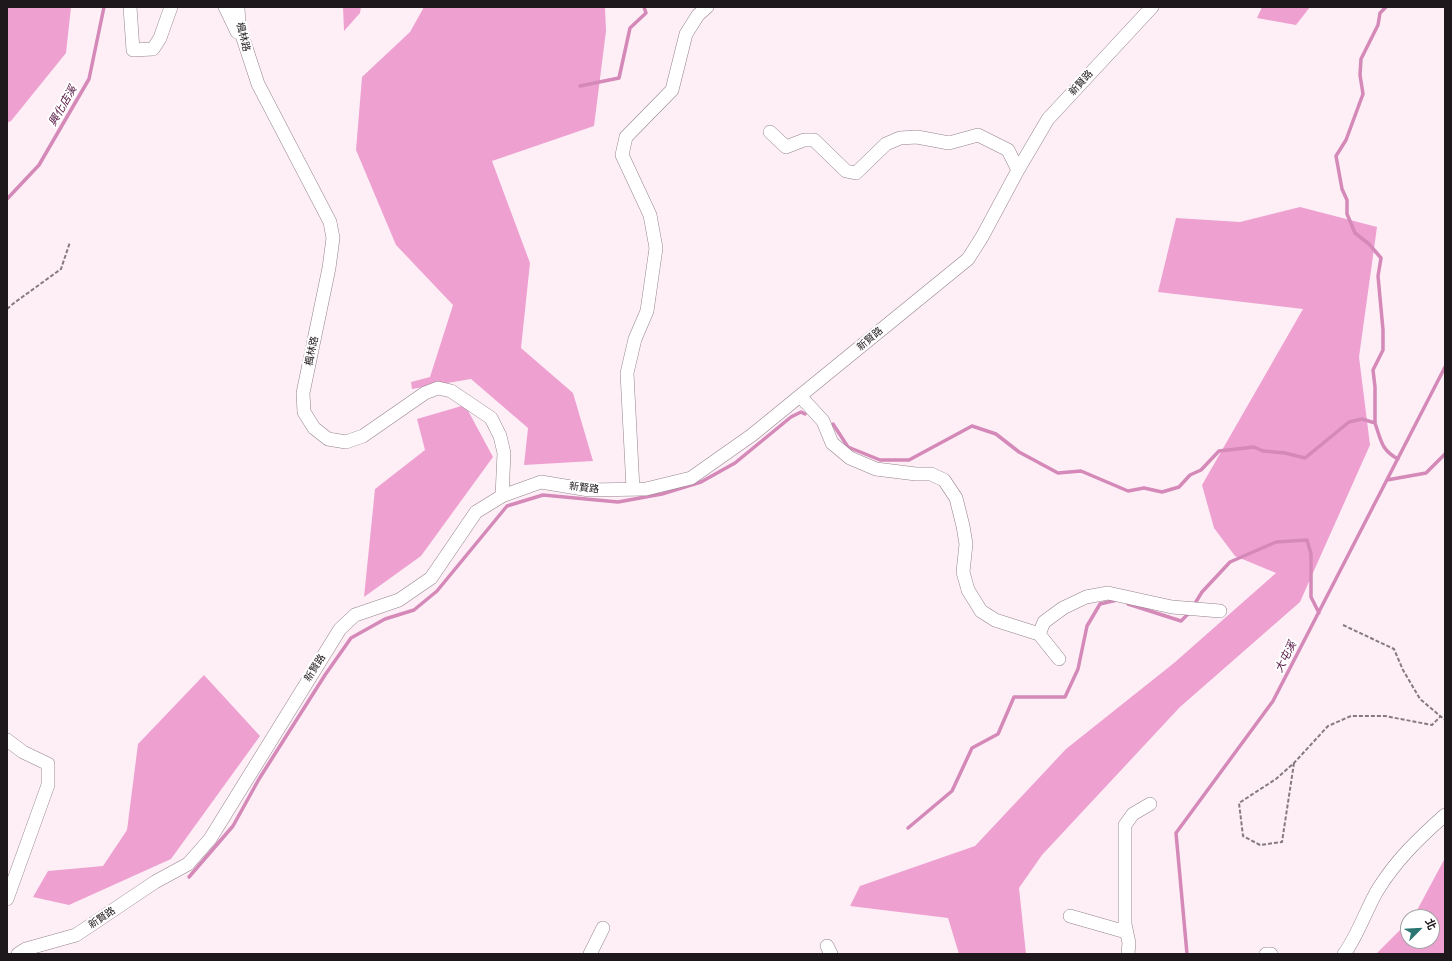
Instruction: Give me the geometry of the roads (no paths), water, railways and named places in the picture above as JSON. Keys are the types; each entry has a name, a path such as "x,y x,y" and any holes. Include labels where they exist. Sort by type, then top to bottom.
{"street":[{"path":"130,7 133,50 153,49 160,38 171,7"},
{"path":"225,7 246,50"},
{"name":"楓林路","path":"238,7 239,26 258,84 330,222 333,238 329,268 303,393 304,412 314,428 328,439 346,442 363,436 425,393 438,388 451,391 491,418 500,436 504,453 502,496"},
{"path":"633,489 627,374 635,339 647,311 656,248 650,215 622,155 626,137 672,90 686,34 698,15 707,7"},
{"name":"新賢路","path":"18,954 26,949 76,935 155,882 188,864 210,839 340,629 355,615 399,600 431,578 476,512 502,496 541,482 590,490 646,489 691,478 752,435 968,258 982,237 1018,170 1048,119 1152,7"},
{"path":"770,132 786,148 804,140 814,140 846,170 856,173 886,144 900,138 917,137 949,143 978,136 1008,150 1018,170"},
{"path":"800,396 823,422 832,443 850,458 876,469 916,474 931,474 944,480 956,498 963,526 966,544 963,572 968,590 981,611 995,620 1039,634 1059,659"},
{"path":"1039,634 1044,622 1062,608 1086,597 1108,593 1172,607 1220,611"},
{"path":"7,740 23,752 48,764 48,785 7,899"},
{"path":"1128,954 1129,943 1125,924 1125,825 1133,814 1150,804"},
{"path":"1344,954 1378,891 1405,852 1418,838 1445,816"},
{"path":"1070,916 1126,932"},
{"path":"590,954 603,928"},
{"path":"1266,954 1271,954"}],"waterway":[{"name":"興化店溪","path":"7,199 39,165 89,79 104,7"},
{"path":"580,86 619,78 630,28 646,13 644,7"},
{"path":"1375,423 1375,387 1373,370 1383,350 1383,330 1378,276 1381,258 1369,244 1355,233 1347,214 1347,200 1342,189 1336,156 1346,140 1363,94 1360,75 1361,59 1378,25 1380,13 1386,7"},
{"name":"大屯溪","path":"1187,954 1176,833 1273,701 1445,367"},
{"path":"189,877 233,826 259,779 325,675 351,638 385,619 414,610 437,591 507,506 543,495 618,502 662,494 701,482 735,463 791,417 801,412 805,414"},
{"path":"833,424 848,447 880,460 909,460 972,426 996,434 1019,452 1058,473 1081,471 1128,491 1144,488 1162,492 1179,487 1190,475 1201,470 1219,451 1254,447 1263,451 1285,453 1305,458 1349,422 1362,419 1375,423 1382,444 1392,456 1398,459"},
{"path":"1387,480 1426,473 1445,454"},
{"path":"1194,605 1202,592 1230,562 1276,542 1307,540 1311,554 1311,597 1319,613"},
{"path":"908,828 952,791 972,748 998,734 1014,697 1065,697 1078,669 1087,626 1100,604 1117,600"},
{"path":"1128,604 1181,621 1190,612"}]}
